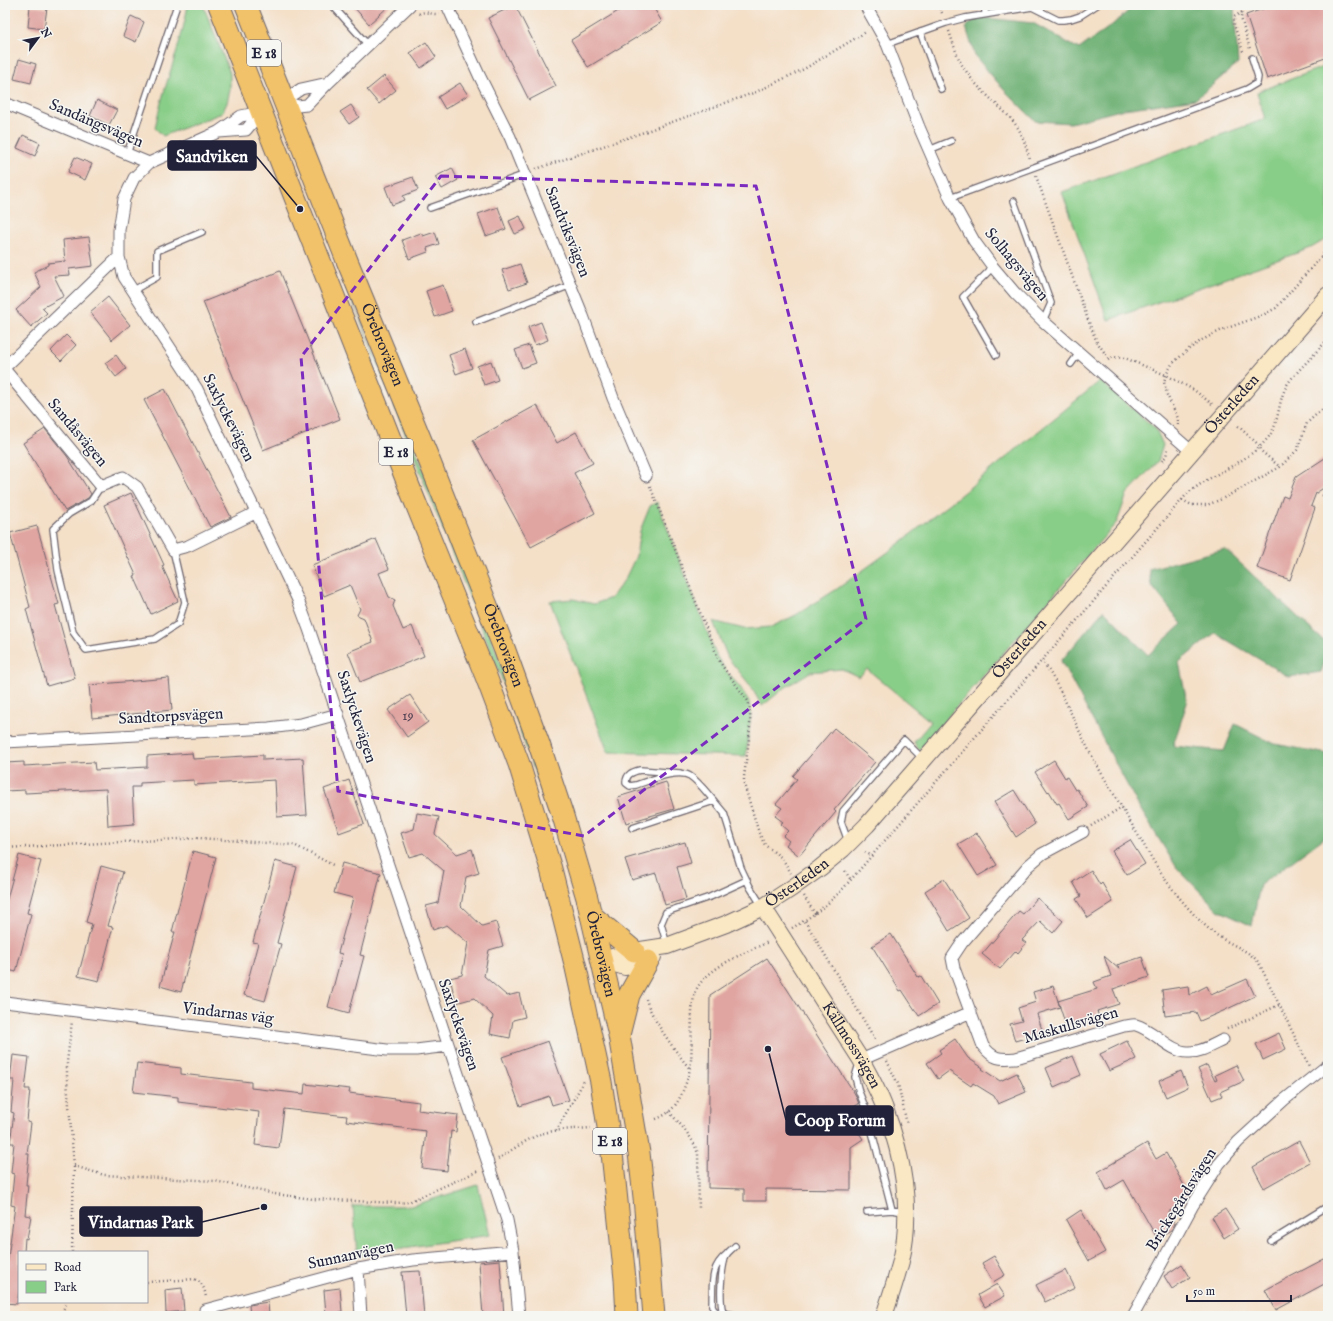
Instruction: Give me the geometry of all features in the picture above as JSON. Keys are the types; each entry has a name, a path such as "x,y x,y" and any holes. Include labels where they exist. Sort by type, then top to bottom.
{"highway":[{"name":"Örebrovägen","path":"219,5 487,679 516,757 551,869 576,968 598,1067 612,1153 625,1279 627,1316"},
{"name":"Örebrovägen","path":"246,5 283,101 506,655 539,744 563,816 591,915 619,1036 639,1153 654,1316"},
{"path":"261,112 283,101"},
{"path":"591,915 641,956 619,1036"},
{"path":"576,968 602,960"}],"main road":[{"name":"Österleden","path":"602,960 641,956 726,924 763,906 797,884 820,868 848,843 867,825 924,760 1328,295"},
{"name":"Källmossvägen","path":"763,906 861,1060 885,1109 893,1133 900,1158 899,1211 901,1260 884,1316"}],"street":[{"path":"283,101 297,106 307,105 410,5"},
{"name":"Solhagsvägen","path":"865,5 888,44 929,150 950,198 974,241 993,267 1015,293 1043,321 1191,451"},
{"name":"Sandviksvägen","path":"448,6 479,76 510,137 526,174 571,285 613,398 646,476"},
{"path":"283,101 301,90 328,83"},
{"name":"Sandängsvägen","path":"5,103 149,163 218,132 246,130 261,112"},
{"name":"Saxlyckevägen","path":"149,163 134,178 124,199 119,230 118,257 124,277 197,389 257,512 310,629 507,1220 513,1251 519,1316"},
{"path":"5,367 118,257"},
{"name":"Sandåsvägen","path":"5,370 101,486 123,477 137,487 173,550"},
{"path":"173,550 188,546 257,512"},
{"name":"Sandtorpsvägen","path":"5,742 269,728 301,724 338,714"},
{"name":"Maskullsvägen","path":"1083,832 1042,854 1028,866 962,942 952,958 954,968 983,1046 989,1054 1000,1059 1016,1058 1124,1026 1136,1025 1182,1052 1193,1052 1223,1040"},
{"name":"Vindarnas väg","path":"5,1002 387,1050 416,1050 448,1046"},
{"path":"861,1060 971,1012"},
{"name":"Brickegårdsvägen","path":"1133,1316 1190,1212 1219,1164 1238,1142 1328,1065"},
{"name":"Sunnanvägen","path":"205,1313 358,1269 413,1260 513,1251"},
{"path":"358,1269 361,1316"}],"lane":[{"path":"127,154 177,5"},
{"path":"332,5 368,45"},
{"path":"985,5 985,14"},
{"path":"888,44 965,18 985,14 1032,7 1058,20 1063,20 1080,16 1098,5"},
{"path":"920,32 941,89"},
{"path":"950,198 1247,89 1257,83 1258,77 1252,58"},
{"path":"929,150 951,141"},
{"path":"430,208 526,174"},
{"path":"1014,201 1051,303 1043,321"},
{"path":"132,291 157,277 157,251 202,232"},
{"path":"993,267 963,297 996,355"},
{"path":"476,322 571,285"},
{"path":"1071,364 1079,353"},
{"path":"101,486 91,501 69,514 53,529 58,570 72,632 86,650 154,639 178,624 185,602 173,550"},
{"path":"848,843 841,822 843,811 904,740 924,760"},
{"path":"680,773 636,785 630,786 626,783 626,779 629,774 640,770 680,773 689,774 695,779 724,814 741,868 750,888 763,906"},
{"path":"632,828 714,801"},
{"path":"667,946 661,924 666,912 710,897 747,880"},
{"path":"1271,1241 1328,1206"},
{"path":"868,1212 899,1211"},
{"path":"734,1315 716,1312 713,1310 712,1306 713,1272 720,1259 735,1246"},
{"path":"723,1313 721,1306 722,1275 727,1254"}],"path":[{"path":"1239,5 1242,12 1241,18 1252,58"},
{"path":"418,15 422,12 438,15 448,6"},
{"path":"1242,12 1234,17 1234,25 1243,51 1252,58"},
{"path":"526,174 540,167 756,92 804,69 839,49 877,24"},
{"path":"1158,467 1166,456 1172,435 1179,423 1167,395 1164,382 1172,364 1177,358 1202,340 1222,330 1263,315 1276,308 1328,249"},
{"path":"805,921 828,905 851,880 1182,500 1195,487 1246,458 1260,446 1273,430 1286,386 1328,339"},
{"path":"1098,370 1109,359 1119,356 1166,375 1194,390 1212,404"},
{"path":"1182,500 1192,505 1206,505 1222,499 1280,467 1296,450 1307,423 1328,404"},
{"path":"1238,426 1260,446 1261,451 1280,467"},
{"path":"646,476 718,658 748,701 750,708 750,719 744,784 759,833 765,845 782,858 816,914"},
{"path":"1322,495 1328,498"},
{"path":"1042,660 1069,709 1094,760 1148,853 1178,895 1200,920 1215,934 1227,942 1248,952 1259,963 1314,1076"},
{"path":"1083,832 1122,807"},
{"path":"5,848 199,838 294,845 333,864"},
{"path":"865,852 872,856"},
{"path":"845,871 851,880"},
{"path":"656,1119 670,1112 683,1092 690,1070 693,1001 699,985 705,978 716,970 781,935"},
{"path":"644,993 657,1023 690,1070"},
{"path":"1223,1040 1225,1030 1279,1005"},
{"path":"72,1251 74,1166 67,1068 74,1011"},
{"path":"556,1131 586,1077"},
{"path":"670,1112 689,1135 696,1147 698,1154 699,1210"},
{"path":"74,1166 104,1175 215,1181 298,1198 336,1201 409,1202 466,1177 489,1165 527,1141 542,1134 556,1131 594,1128"},
{"path":"148,1282 197,1280 200,1282 205,1292 205,1313"},
{"path":"60,1316 66,1303"}],"highlighted area":[{"path":"441,176 756,186 866,619 584,836 338,791 301,357"}],"green space":[{"path":"188,5 203,5 230,73 230,90 227,103 222,113 163,136 155,128 158,112 181,36"},
{"path":"1135,5 1231,5 1234,7 1238,63 1196,99 1124,109 1071,123 1035,121 1004,90 975,56 966,27 977,17 1033,23 1079,49 1112,25"},
{"path":"1328,65 1328,238 1311,248 1108,320 1062,192 1265,119 1257,92"},
{"path":"344,279 475,592 557,822 547,807 503,682"},
{"path":"1100,381 1156,429 1163,445 1158,461 1127,494 1117,522 919,750 914,742 931,722 867,669 859,677 842,669 810,672 786,687 762,706 750,685 728,658 713,621 744,629 771,627 796,615 837,589 891,550"},
{"path":"657,502 717,657 749,701 751,714 746,756 608,752 550,601 573,599 594,604 611,598 625,579 636,556 640,531 650,506"},
{"path":"1225,549 1328,645 1328,652 1321,672 1289,677 1215,633 1179,662 1187,703 1173,746 1224,751 1235,724 1275,744 1328,754 1328,835 1260,885 1252,926 1218,910 1177,868 1139,807 1061,661 1104,610 1148,655 1182,624 1151,585 1149,569"},
{"path":"478,1185 490,1235 357,1255 353,1206 411,1206"}],"building":[{"path":"352,5 390,5 369,24"},
{"path":"515,5 556,86 529,100 488,18"},
{"path":"628,5 652,5 662,22 588,67 571,40"},
{"path":"1274,5 1328,5 1328,57 1267,79 1246,15"},
{"path":"30,6 47,8 44,29 28,27"},
{"path":"131,16 144,22 136,42 123,36"},
{"path":"426,42 436,57 421,68 410,53"},
{"path":"19,59 36,64 31,83 14,79"},
{"path":"384,76 396,90 379,104 367,90"},
{"path":"460,83 468,95 445,109 438,97"},
{"path":"97,100 117,110 109,125 90,116"},
{"path":"351,105 359,117 349,124 340,112"},
{"path":"23,135 40,143 35,156 17,148"},
{"path":"75,157 92,164 85,180 68,172"},
{"path":"452,168 458,180 442,189 435,177"},
{"path":"413,177 418,190 403,196 405,200 392,205 385,187"},
{"path":"498,207 506,229 486,236 478,214"},
{"path":"520,216 526,229 515,234 509,221"},
{"path":"435,232 439,244 427,248 428,252 409,259 402,240 421,233 423,236"},
{"path":"89,237 93,266 69,269 70,275 54,276 64,296 42,308 47,313 31,327 16,310 41,287 34,272 48,265 48,263 65,261 63,240"},
{"path":"520,264 527,283 509,289 502,270"},
{"path":"280,271 340,419 263,450 203,302"},
{"path":"443,285 452,311 435,317 426,291"},
{"path":"108,297 130,325 112,340 90,312"},
{"path":"541,322 548,340 535,345 528,327"},
{"path":"66,335 76,345 61,361 51,351"},
{"path":"529,345 536,363 522,368 515,350"},
{"path":"465,349 472,368 456,374 449,355"},
{"path":"116,355 126,369 116,377 105,363"},
{"path":"491,361 498,380 484,385 477,366"},
{"path":"165,389 231,517 210,527 144,400"},
{"path":"537,405 557,443 576,432 593,463 574,473 595,513 531,547 473,440"},
{"path":"45,429 67,456 91,494 88,498 65,511 23,443"},
{"path":"1328,456 1328,485 1316,493 1311,506 1315,508 1290,580 1257,568 1283,496 1288,498 1296,477"},
{"path":"131,493 164,565 162,566 178,601 151,614 134,576 136,575 104,505"},
{"path":"37,526 59,604 55,605 75,678 47,686 26,609 30,607 10,533"},
{"path":"376,539 389,569 379,573 389,597 395,600 393,606 403,630 412,626 424,656 360,682 348,652 373,642 364,618 357,615 360,609 350,585 324,596 312,565"},
{"path":"169,678 172,710 92,718 89,685"},
{"path":"410,695 428,722 407,737 388,710"},
{"path":"834,728 875,762 834,810 836,812 799,856 786,845 789,841 783,836 788,831 780,824 783,822 775,816 782,808 776,804 797,779 793,776"},
{"path":"192,753 193,759 263,755 263,760 303,758 307,815 277,817 275,780 194,785 194,780 140,783 140,787 132,787 134,824 108,826 106,789 25,793 25,790 5,791 5,763 24,762 24,766 94,762 95,770 147,767 147,756"},
{"path":"1054,760 1065,778 1067,777 1075,790 1077,789 1088,807 1069,819 1059,803 1057,804 1035,772"},
{"path":"349,780 364,824 339,833 324,789"},
{"path":"666,782 674,809 626,823 618,797"},
{"path":"1014,790 1035,824 1016,837 994,802"},
{"path":"417,813 439,817 435,834 457,854 472,849 479,873 466,877 461,906 482,926 496,922 503,946 489,950 484,976 507,996 519,993 525,1017 513,1020 510,1038 490,1034 493,1016 474,998 456,1003 450,978 462,975 468,943 447,925 433,930 426,906 438,903 444,871 423,853 409,857 401,833 414,829"},
{"path":"977,833 997,865 978,876 958,844"},
{"path":"1130,840 1145,864 1127,875 1112,851"},
{"path":"685,842 691,863 677,867 686,899 665,905 656,873 632,880 625,859"},
{"path":"193,851 216,857 181,992 160,986 175,932 172,932"},
{"path":"19,855 41,861 27,913 31,914 16,972 5,969 5,925 8,913 5,912 5,906"},
{"path":"275,861 297,867 277,943 281,944 265,1001 244,995 258,943 253,942"},
{"path":"342,863 381,873 360,955 364,956 349,1013 328,1007 342,954 338,953 353,898 334,893"},
{"path":"101,866 123,872 108,926 113,927 99,981 78,976 92,924 86,922"},
{"path":"1091,870 1100,885 1102,883 1113,902 1088,918 1076,899 1081,896 1073,882"},
{"path":"944,879 969,918 949,931 925,891"},
{"path":"1037,898 1063,921 1053,933 1040,921 1022,940 1026,943 1018,953 1016,951 1000,969 982,954 1019,911 1023,914"},
{"path":"891,934 918,977 921,976 938,1004 919,1016 902,990 900,991 872,946"},
{"path":"1104,956 1120,970 1117,965 1142,957 1149,977 1113,989 1119,1004 1097,1011 1099,1017 1066,1026 1058,1001 1097,989 1094,982 1111,976"},
{"path":"767,958 855,1094 859,1104 855,1106 858,1112 851,1116 855,1121 852,1123 863,1139 851,1147 851,1190 766,1189 766,1201 744,1201 744,1189 708,1188 710,995"},
{"path":"1247,979 1255,996 1223,1011 1200,1021 1196,1012 1165,1016 1162,990 1188,986 1189,995 1207,986 1211,995"},
{"path":"1053,986 1060,1007 1037,1014 1043,1033 1015,1041 1010,1024 1022,1021 1018,1008 1036,1002 1033,992"},
{"path":"1279,1033 1286,1049 1263,1060 1256,1044"},
{"path":"955,1039 968,1058 1000,1081 1017,1073 1026,1092 998,1104 994,1096 973,1083 971,1086 949,1071 938,1079 927,1063 941,1053 939,1050"},
{"path":"548,1041 569,1100 552,1105 549,1096 520,1106 502,1057"},
{"path":"1127,1041 1136,1059 1109,1071 1100,1054"},
{"path":"13,1055 29,1057 25,1089 30,1089 27,1122 31,1123 27,1154 29,1154 26,1185 28,1185 25,1215 31,1216 27,1239 25,1238 24,1251 18,1251 17,1304 5,1303 5,1280 15,1206 11,1205 14,1174 11,1173 14,1143 10,1143 14,1113 11,1112 14,1080 10,1080"},
{"path":"1073,1056 1081,1075 1054,1087 1046,1068"},
{"path":"137,1063 181,1068 181,1074 251,1082 251,1088 304,1094 305,1084 350,1089 349,1093 419,1102 418,1110 458,1115 456,1132 451,1131 447,1171 422,1168 426,1131 346,1121 347,1116 284,1109 279,1148 255,1145 259,1112 178,1102 178,1097 133,1092"},
{"path":"1207,1065 1215,1081 1217,1080 1215,1075 1236,1065 1244,1081 1220,1092 1222,1096 1212,1100 1198,1069"},
{"path":"1181,1071 1188,1087 1166,1097 1159,1081"},
{"path":"1299,1141 1310,1162 1264,1188 1253,1167"},
{"path":"1147,1143 1156,1159 1166,1153 1190,1196 1188,1200 1168,1212 1175,1224 1171,1230 1157,1238 1124,1180 1107,1190 1098,1172"},
{"path":"1225,1209 1238,1229 1224,1238 1212,1217"},
{"path":"1081,1210 1105,1252 1089,1261 1066,1220"},
{"path":"994,1256 1005,1275 993,1282 982,1263"},
{"path":"1328,1257 1328,1282 1276,1310 1265,1290"},
{"path":"500,1260 504,1316 483,1316 479,1262"},
{"path":"1182,1264 1190,1277 1172,1289 1164,1276"},
{"path":"1066,1270 1075,1288 1045,1302 1036,1285"},
{"path":"420,1271 424,1316 406,1316 402,1272"},
{"path":"997,1284 1005,1296 985,1307 978,1295"},
{"path":"182,1288 184,1311 166,1313 165,1290"},
{"path":"340,1288 342,1312 326,1314 324,1290"},
{"path":"268,1302 269,1316 250,1316 249,1305"}],"place":[{"name":"Sandviken","path":"300,209"},
{"name":"Coop Forum","path":"768,1049"},
{"name":"Vindarnas Park","path":"264,1207"}]}
